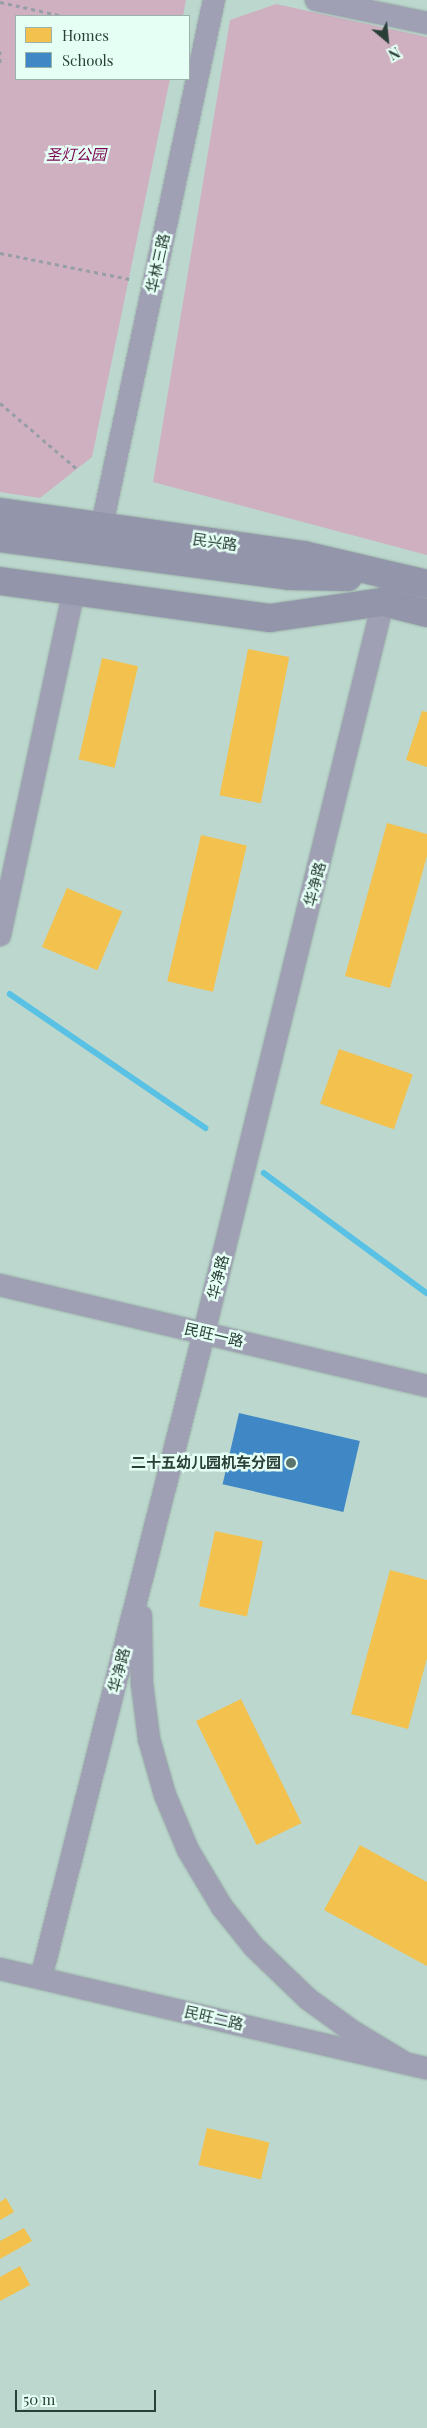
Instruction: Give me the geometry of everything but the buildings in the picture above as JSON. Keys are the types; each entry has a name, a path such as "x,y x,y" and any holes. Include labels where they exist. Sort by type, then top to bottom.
{"main road":[{"name":"民兴路","path":"0,512 304,555 427,584"},
{"name":"民兴路","path":"0,538 287,589"},
{"path":"0,562 287,589 384,602 427,613"},
{"path":"287,589 397,577"},
{"path":"0,581 270,618 384,602"}],"street":[{"name":"华林三路","path":"102,525 214,0"},
{"path":"316,0 427,24"},
{"name":"华净路","path":"41,1978 204,1333 384,602 397,577"},
{"path":"0,935 74,591"},
{"name":"民旺一路","path":"0,1285 427,1386"},
{"path":"144,1573 142,1667 149,1739 165,1795 188,1850 222,1907 254,1947 308,1999 352,2032 405,2062"},
{"name":"民旺二路","path":"0,1969 427,2068"}],"path":[{"path":"0,2 58,15"},
{"path":"0,51 0,63"},
{"path":"0,252 129,279"},
{"path":"0,404 77,469"}],"green space":[{"name":"圣灯公园","path":"0,0 186,0 183,15 15,15 15,80 170,80 92,457 40,498 0,492"},
{"path":"276,4 427,37 427,555 153,482 230,20"}],"waterway":[{"path":"10,994 206,1128"},
{"path":"264,1173 427,1293"}],"place":[{"name":"二十五幼儿园机车分园","path":"291,1463"}]}
